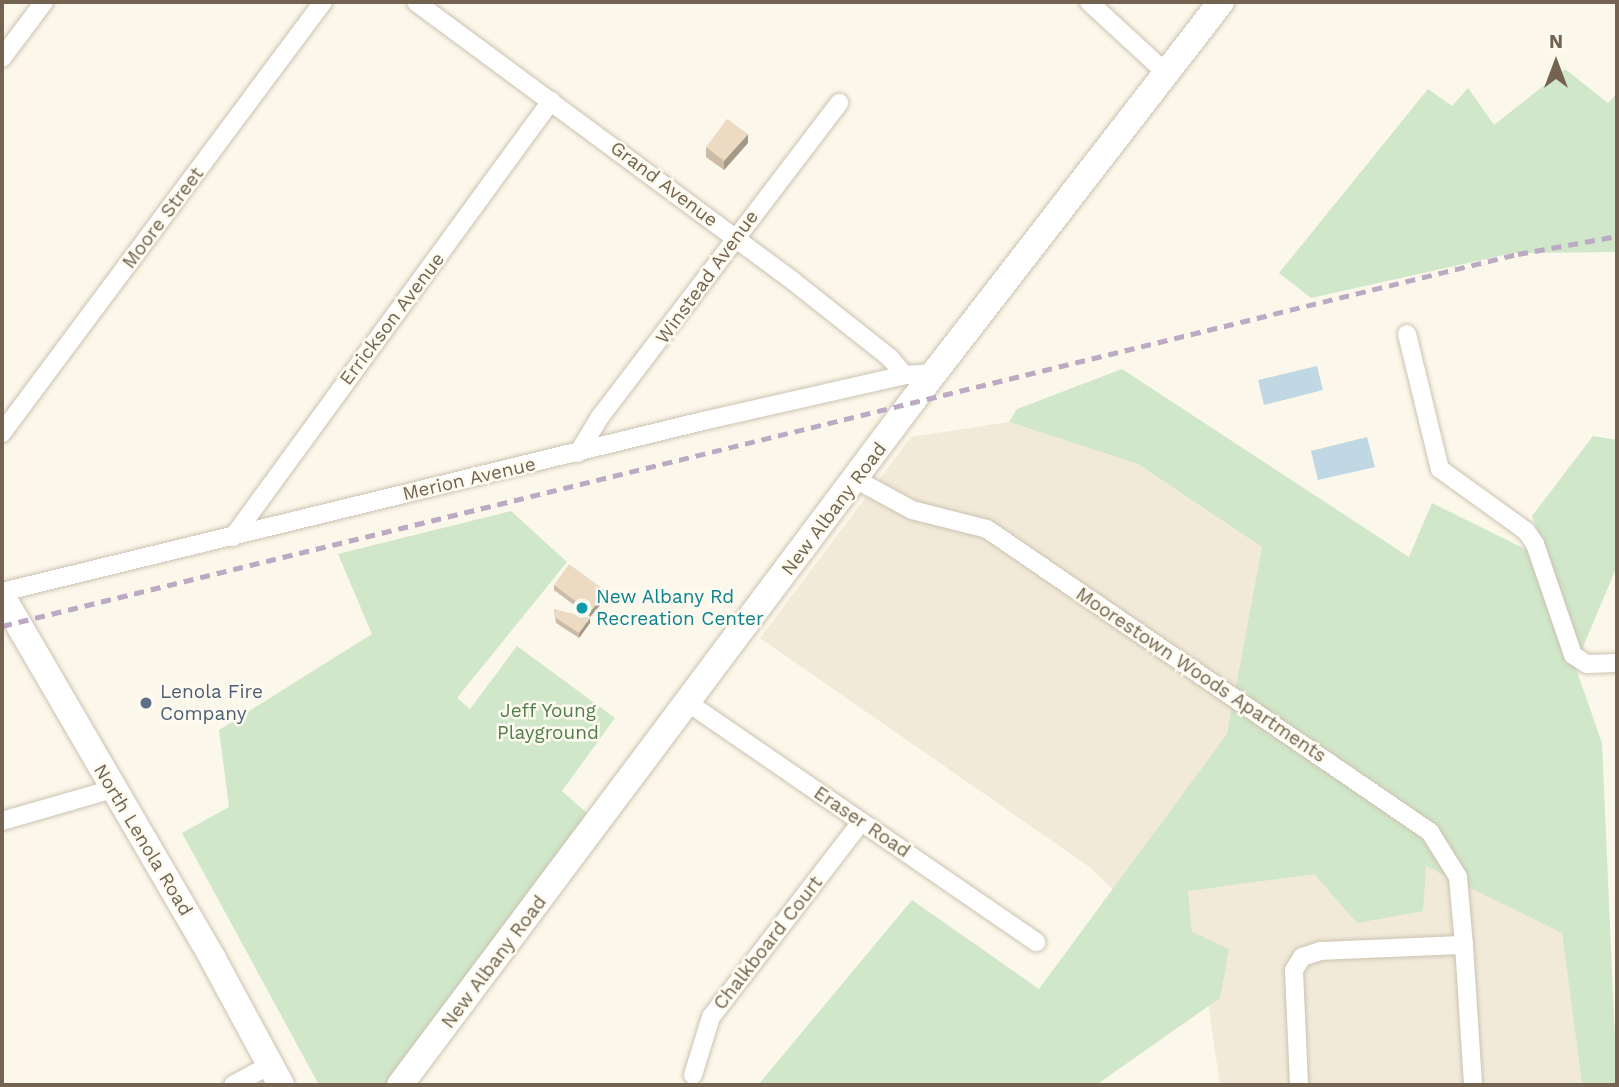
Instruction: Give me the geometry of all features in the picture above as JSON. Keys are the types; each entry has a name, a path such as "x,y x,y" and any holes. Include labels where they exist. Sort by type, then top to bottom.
{"main road":[{"name":"New Albany Road","path":"400,1085 687,702 1221,2"},
{"name":"North Lenola Road","path":"2,594 276,1075"}],"street":[{"path":"2,58 44,2"},
{"name":"Moore Street","path":"2,433 323,2"},
{"name":"Grand Avenue","path":"416,2 735,238 870,342 905,375"},
{"path":"1089,2 1167,74"},
{"name":"Errickson Avenue","path":"233,537 551,101"},
{"name":"Winstead Avenue","path":"578,453 600,417 839,103"},
{"path":"1407,334 1440,469 1526,531 1535,544 1573,654 1587,664 1617,663"},
{"name":"Merion Avenue","path":"2,594 905,375 937,373"},
{"name":"Moorestown Woods Apartments","path":"857,480 912,510 987,529 1430,832 1458,877 1473,1085"},
{"name":"Eraser Road","path":"687,702 1036,942"},
{"path":"2,821 113,789"},
{"name":"Chalkboard Court","path":"693,1075 711,1017 862,821"},
{"path":"1299,1085 1294,970 1302,957 1320,951 1464,945"},
{"path":"233,1085 276,1075"}],"shaded area":[{"path":"1009,422 1138,464 1263,547 1562,933 1582,1085 1220,1085 1204,975 1088,866 760,638 911,437"}],"green space":[{"path":"1565,69 1608,103 1617,93 1617,252 1513,253 1311,298 1279,273 1428,89 1452,106 1468,88 1494,125"},
{"path":"1122,369 1409,557 1432,503 1551,562 1532,516 1593,436 1617,440 1617,566 1575,666 1602,743 1617,1085 1582,1085 1562,933 1426,866 1423,911 1357,923 1314,874 1188,891 1192,932 1229,949 1220,998 1096,1085 758,1085 912,900 1039,989 1227,734 1262,547 1138,464 1009,422 1017,409"},
{"name":"Jeff Young Playground","path":"511,511 567,562 457,698 470,709 517,646 615,718 562,791 596,821 396,1085 319,1085 182,833 229,807 219,730 372,634 338,554"}],"water":[{"path":"1317,366 1323,390 1264,405 1258,380"},
{"path":"1367,437 1375,467 1318,480 1311,451"}],"building":[{"path":"727,119 748,134 724,161 706,147"},
{"path":"569,564 607,592 590,612 554,585"},
{"path":"554,609 590,618 579,633 556,618"}],"railway":[{"path":"2,626 1518,254 1617,236"}],"place":[{"name":"New Albany Rd Recreation Center","path":"582,608"},
{"name":"Lenola Fire Company","path":"146,703"}]}
